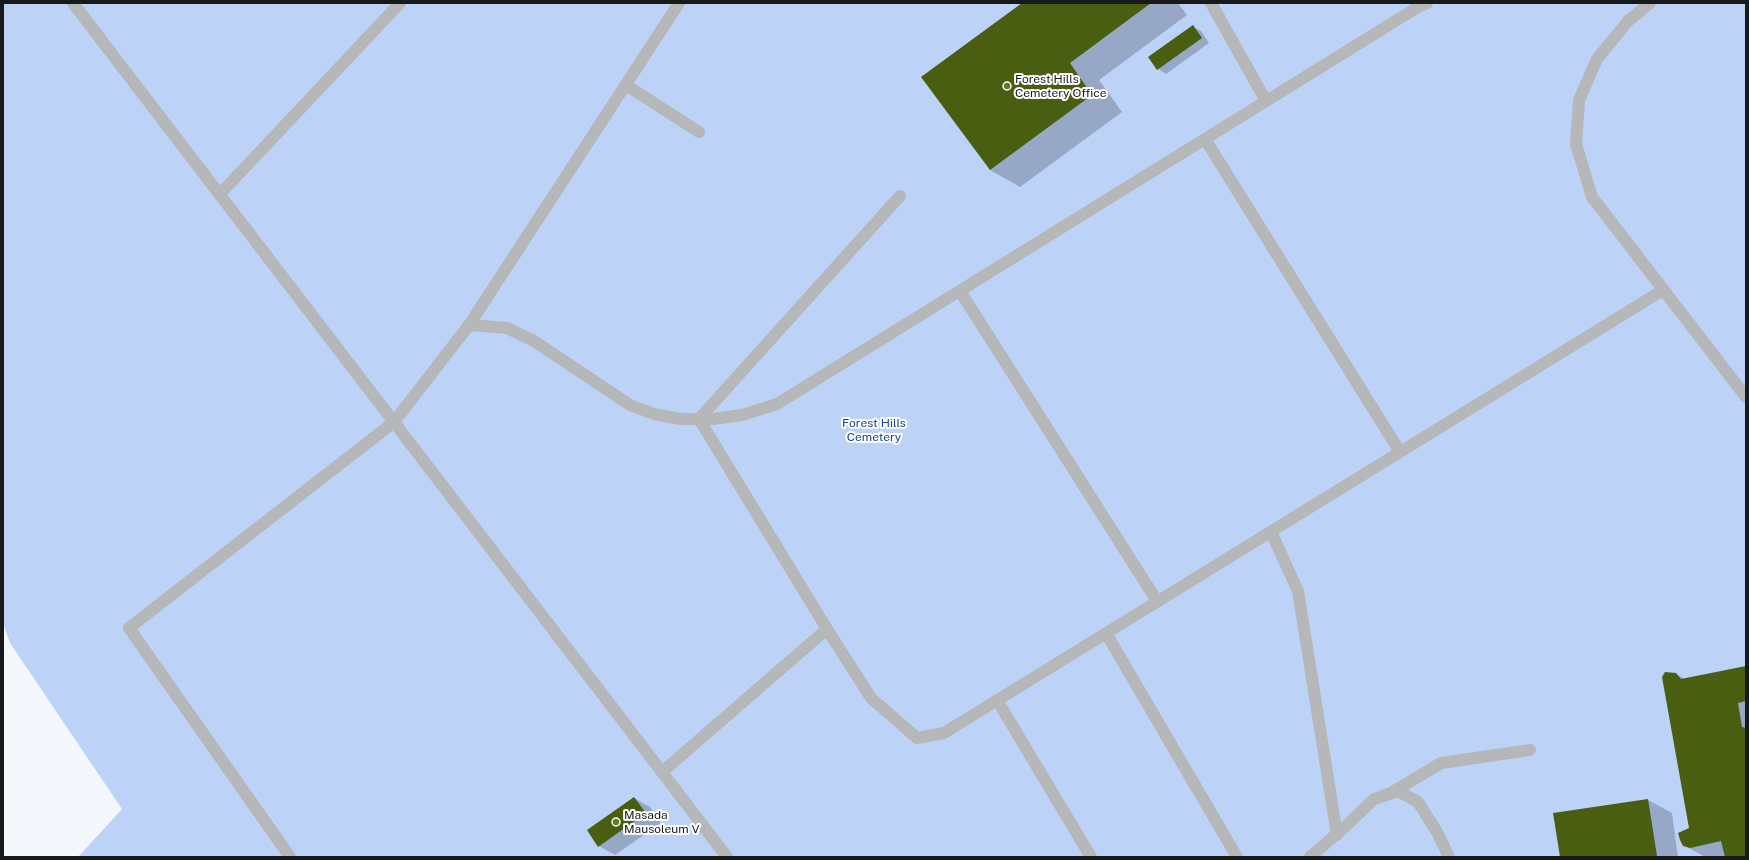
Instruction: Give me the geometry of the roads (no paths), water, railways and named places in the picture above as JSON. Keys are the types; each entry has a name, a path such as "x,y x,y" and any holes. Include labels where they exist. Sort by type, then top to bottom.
{"lane":[{"path":"73,3 727,857"},
{"path":"220,194 400,3"},
{"path":"290,857 129,628 394,422 469,326 679,3"},
{"path":"1210,3 1266,101"},
{"path":"469,326 507,328 527,338 630,405 654,414 680,419 713,419 742,415 777,404 1418,6 1427,3"},
{"path":"1650,3 1628,22 1597,59 1579,100 1576,144 1592,197 1746,397"},
{"path":"626,85 699,132"},
{"path":"1205,139 1400,452"},
{"path":"699,419 900,196"},
{"path":"960,290 1158,601"},
{"path":"699,419 827,630 871,698 917,738 944,733 1664,290"},
{"path":"1271,532 1298,591 1336,835"},
{"path":"662,772 827,630"},
{"path":"1106,633 1237,857"},
{"path":"997,700 1091,857"},
{"path":"1389,794 1441,763 1530,750"},
{"path":"1310,857 1374,799 1398,791 1418,802 1437,832 1449,857"}],"place":[{"name":"Forest Hills Cemetery Office","path":"1007,86"},
{"name":"Masada Mausoleum V","path":"616,822"}],"park label":[{"name":"Forest Hills Cemetery","path":"874,430"}]}
